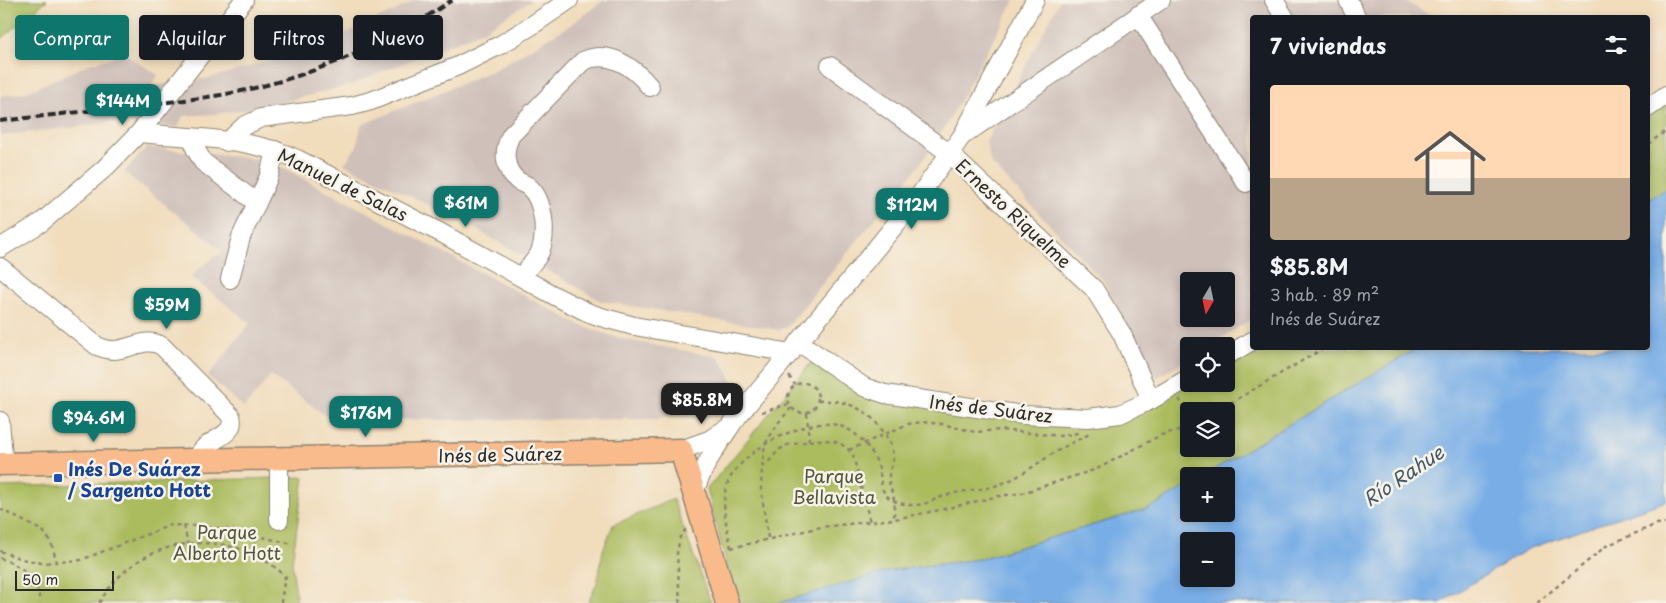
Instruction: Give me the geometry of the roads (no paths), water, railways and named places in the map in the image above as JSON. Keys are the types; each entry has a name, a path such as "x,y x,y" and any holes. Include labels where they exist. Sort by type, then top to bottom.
{"main road":[{"name":"Inés de Suárez","path":"1,460 78,462 681,450"},
{"path":"681,450 727,603"}],"street":[{"path":"0,248 42,222 110,163 139,133 244,0"},
{"path":"227,142 244,126 261,118 352,106 371,101 458,66 500,45 569,0"},
{"path":"694,494 698,478 734,421 795,348 950,154 962,136 1035,0"},
{"path":"962,136 1161,0"},
{"path":"1274,0 1282,15"},
{"path":"1348,0 1356,15"},
{"path":"1138,16 1246,182"},
{"path":"521,277 538,255 544,228 541,211 534,194 528,186 522,184 513,176 507,165 506,148 511,135 583,60 604,56 619,62 636,72 650,87"},
{"name":"Ernesto Riquelme","path":"830,66 950,154 1094,289 1122,334 1151,400"},
{"path":"1650,107 1666,95"},
{"name":"Manuel de Salas","path":"139,133 262,146 275,150 297,159 443,234 573,305 609,320 634,326 795,348"},
{"path":"193,138 195,148 203,162 257,203"},
{"path":"230,279 241,237 269,176 275,150"},
{"path":"0,267 97,346 116,350 148,342 162,346 231,416 232,424 228,431 204,448 196,460"},
{"path":"1235,351 1250,342"},
{"name":"Inés de Suárez","path":"795,348 864,386 885,394 1023,415 1088,418 1120,414 1151,400 1180,383"},
{"path":"0,421 1,460"},
{"name":"Inés de Suárez","path":"681,450 708,440 734,421"},
{"path":"279,458 279,520"}],"water":[{"name":"Río Rahue","path":"1666,188 1666,501 1528,549 1440,603 779,603 888,571 980,559 1150,508 1180,490 1180,522 1235,522 1235,467 1218,467 1414,350 1650,350 1650,199"}],"railway":[{"path":"0,121 198,98 237,92 265,85 322,67 376,44 428,16 452,0"}],"place":[{"name":"Inés De Suárez / Sargento Hott","path":"58,478"}],"park label":[{"name":"Parque Bellavista","path":"834,485"},
{"name":"Parque Alberto Hott","path":"227,541"}]}
